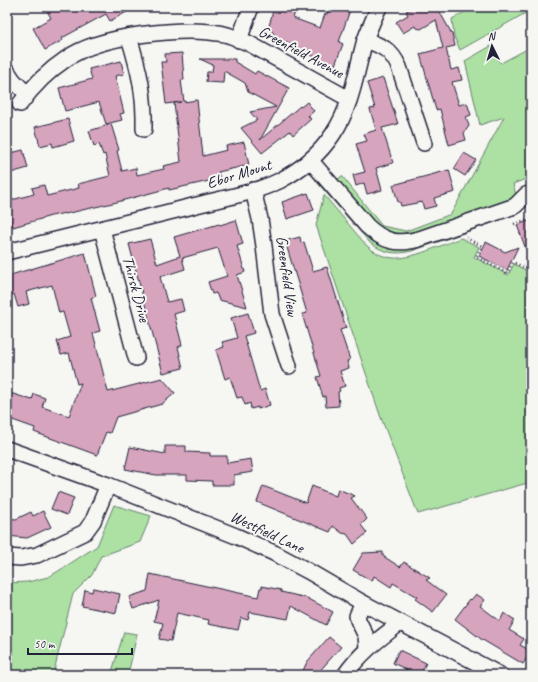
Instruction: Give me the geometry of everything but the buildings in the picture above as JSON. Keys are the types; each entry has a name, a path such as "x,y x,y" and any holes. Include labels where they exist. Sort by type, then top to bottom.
{"street":[{"path":"239,40 251,7"},
{"name":"Ebor Mount","path":"7,252 253,190 279,181 299,169 310,160 332,136 344,116 371,24 379,7"},
{"name":"Greenfield Avenue","path":"7,71 24,99 38,80 66,58 80,50 129,37 155,32 181,31 224,34 250,44 350,98"},
{"path":"129,37 141,81 144,102 144,129"},
{"path":"366,40 382,46 395,59 424,142"},
{"path":"310,160 371,230 386,240 397,242 408,242 420,239 515,206 526,195 531,193"},
{"name":"Greenfield View","path":"253,190 264,246 272,314 288,366"},
{"name":"Thirsk Drive","path":"102,229 136,358"},
{"name":"Westfield Lane","path":"7,449 108,485 236,536 274,553 400,623 500,675"},
{"path":"7,557 20,558 37,555 85,532 93,521 108,485"},
{"path":"363,603 357,616 366,636 367,648"},
{"path":"345,675 354,662 367,648 400,623"}],"path":[{"path":"526,216 531,215"},
{"path":"514,224 531,218"},
{"path":"462,236 482,246 476,257 507,272 513,262 531,271"}],"green space":[{"path":"474,7 531,7 531,10 460,50 454,36 452,19"},
{"path":"491,46 501,63 531,47 531,177 513,184 516,195 514,202 418,236 397,236 376,228 334,182 342,176 382,226 406,231 451,214 504,117 480,125 465,61"},
{"path":"316,178 373,240 379,244 389,247 400,249 494,217 501,220 412,251 395,253 385,251 370,243 316,181"},
{"path":"324,195 366,245 382,255 393,258 408,257 461,238 479,247 474,257 508,275 514,264 531,273 531,482 418,514 380,415 316,225"},
{"path":"114,505 151,516 140,542 101,556 92,575 73,594 53,675 7,675 7,583 28,582 48,577 97,546"},
{"path":"124,632 137,634 128,675 111,675"}]}
